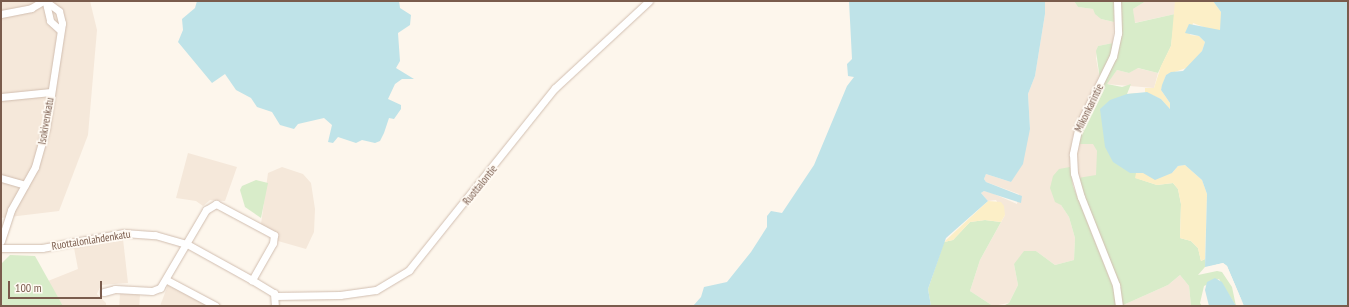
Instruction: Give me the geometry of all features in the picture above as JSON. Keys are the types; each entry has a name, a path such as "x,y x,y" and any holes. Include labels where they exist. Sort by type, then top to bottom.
{"street":[{"name":"Ruottalontie","path":"276,296 365,292 387,285 410,270 556,88 649,1"},
{"name":"Mikonkarintie","path":"1117,1 1118,33 1113,56 1079,125 1073,154 1081,197 1116,285 1119,306"},
{"path":"1,14 31,8 45,2 50,21 60,30"},
{"name":"Isokivenkatu","path":"1,241 12,210 35,167 43,142 60,30 59,11 45,2"},
{"path":"1,97 51,92"},
{"path":"1,178 25,185"},
{"path":"104,292 140,288 152,290 160,288 167,280 209,206 216,204 226,207 259,226 274,237 252,280"},
{"name":"Ruottalonlahdenkatu","path":"1,248 42,248 134,233 155,235 187,244 252,280 276,296"},
{"path":"167,280 216,306"},
{"path":"275,306 276,296"}],"shaded area":[{"path":"1,1 90,1 97,30 88,135 59,211 1,218"},
{"path":"1045,1 1074,1 1078,7 1093,9 1101,19 1114,22 1113,43 1098,46 1096,58 1100,80 1082,111 1072,139 1070,167 1061,205 1069,217 1075,238 1074,260 1055,265 1036,251 1014,264 1018,285 1009,303 993,306 970,291 980,260 1005,215 996,200 988,201 981,193 984,191 992,193 1017,204 1019,194 986,182 984,179 986,174 1011,182 1030,129 1028,94 1035,76 1045,14"},
{"path":"1146,1 1175,1 1175,14 1134,23 1133,9"},
{"path":"1137,68 1158,73 1154,88 1106,84 1117,70 1129,73"},
{"path":"1077,144 1094,144 1097,151 1099,166 1096,175 1092,178 1078,178"},
{"path":"188,153 237,167 225,201 210,200 203,206 196,201 176,198"},
{"path":"282,167 303,174 311,183 315,209 314,232 306,249 278,241 276,233 261,224 268,173"},
{"path":"123,239 128,283 101,285 97,294 106,303 106,306 63,306 48,281 78,269 74,248"},
{"path":"1180,275 1189,286 1191,306 1121,306 1168,285"},
{"path":"168,285 208,306 160,306"},
{"path":"120,293 140,294 139,306 119,306"}],"green space":[{"path":"1074,1 1114,1 1114,22 1101,19 1095,14 1093,9 1078,7"},
{"path":"1119,1 1146,1 1133,9 1135,23 1175,14 1171,46 1158,73 1138,68 1129,73 1117,70 1107,84 1122,87 1131,84 1127,94 1141,93 1133,173 1136,173 1136,178 1157,185 1173,183 1178,189 1181,204 1180,238 1191,241 1198,248 1201,261 1205,259 1205,267 1198,275 1217,271 1222,272 1232,287 1236,306 1219,279 1204,286 1200,303 1202,306 1191,306 1189,286 1180,275 1168,285 1121,306 1078,178 1096,175 1097,151 1093,144 1077,144 1084,122 1112,66 1117,49"},
{"path":"1113,43 1112,51 1100,80 1096,51 1098,46"},
{"path":"1070,167 1073,186 1115,292 1116,306 1003,306 1009,303 1018,285 1014,264 1024,251 1036,251 1055,265 1074,260 1075,238 1069,217 1061,205 1055,202 1050,188 1053,176 1059,169"},
{"path":"256,180 268,183 261,218 245,207 240,190 242,186"},
{"path":"985,220 1001,222 980,260 970,291 993,306 931,306 928,289 944,242 953,240 970,222"},
{"path":"10,255 35,256 63,306 1,305 1,264"}],"sand":[{"path":"1175,1 1213,1 1221,12 1222,21 1220,30 1214,31 1193,23 1190,35 1199,36 1205,42 1202,51 1189,67 1166,75 1161,90 1170,103 1170,109 1161,99 1145,92 1145,88 1154,88 1161,66 1171,46"},
{"path":"1185,165 1202,180 1207,194 1205,259 1201,261 1198,248 1191,241 1180,238 1181,204 1178,189 1173,183 1157,185 1135,178 1136,173 1172,173 1178,166"},
{"path":"988,201 1001,202 1004,206 1005,215 1001,222 985,220 970,222 953,240 944,242"}],"water":[{"path":"197,1 399,1 400,8 411,15 410,25 398,33 400,61 396,68 414,79 402,79 395,84 388,99 401,105 401,109 394,119 389,118 380,141 375,143 362,140 356,143 338,137 333,143 328,142 332,125 324,118 298,124 294,129 280,125 272,112 257,107 251,98 236,90 225,74 212,83 178,42 183,30 182,19 195,8"},
{"path":"849,1 1045,1 1045,14 1035,76 1028,94 1030,129 1023,164 1011,182 986,174 984,179 986,182 1022,196 1021,203 984,191 981,193 988,201 946,238 928,289 931,306 693,306 701,297 704,287 727,282 751,252 767,227 767,216 771,211 782,213 814,165 847,86 854,77 848,76 847,64 852,59"},
{"path":"1213,1 1348,1 1348,306 1244,306 1227,266 1223,263 1205,267 1207,194 1202,180 1185,165 1178,166 1172,173 1155,180 1143,173 1130,173 1113,162 1105,147 1100,109 1110,100 1127,94 1147,92 1161,99 1170,109 1170,103 1161,90 1166,75 1171,72 1183,71 1202,51 1205,42 1199,36 1185,33 1189,24 1220,30 1221,12"},
{"path":"1215,278 1222,282 1236,306 1209,306 1205,290 1207,282"}],"pier":[{"path":"1223,263 1227,266 1244,306 1225,267 1204,268"}]}
